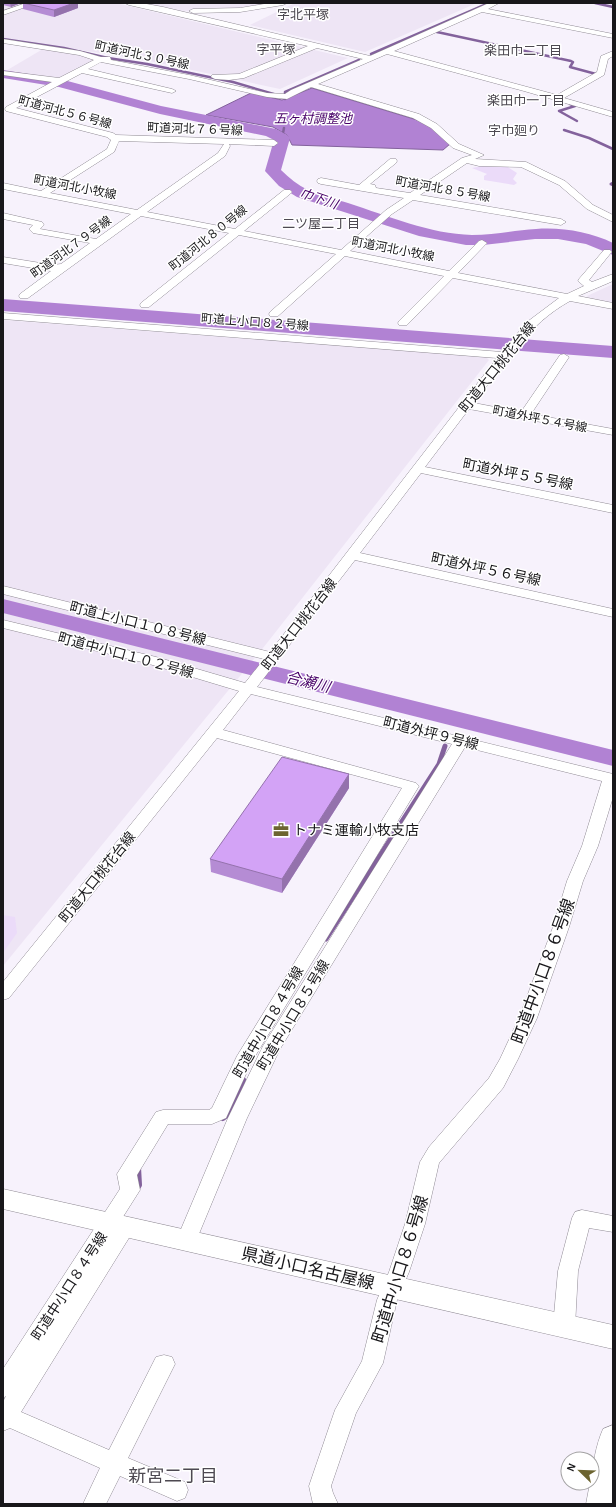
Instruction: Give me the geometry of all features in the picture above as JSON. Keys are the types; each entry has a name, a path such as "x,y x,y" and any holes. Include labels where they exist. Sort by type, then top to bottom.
{"main road":[{"name":"県道小口名古屋線","path":"3,1199 613,1338"},
{"path":"601,1504 613,1438"}],"street":[{"path":"3,13 32,3"},
{"path":"129,3 370,58"},
{"path":"154,8 189,11 220,11 254,9 283,3"},
{"path":"255,16 283,3"},
{"path":"312,84 495,3"},
{"path":"480,9 613,36"},
{"path":"228,26 242,21"},
{"name":"町道河北３０号線","path":"3,41 80,54 110,62 276,96 287,97 294,92 312,84"},
{"path":"5,110 101,59 220,78 229,78 241,76 315,46"},
{"path":"386,52 558,98 613,115"},
{"path":"558,98 601,74 604,58 613,53"},
{"path":"80,70 172,91"},
{"path":"3,73 57,83"},
{"path":"3,76 57,83"},
{"path":"274,314 381,219 462,163 480,155 456,146 434,126 416,116 312,84"},
{"name":"町道河北５６号線","path":"5,110 110,135 115,139 111,150 42,194"},
{"name":"町道河北７６号線","path":"115,139 274,143"},
{"name":"町道河北７９号線","path":"24,296 222,154 226,146"},
{"path":"357,187 391,161 363,186 562,220"},
{"path":"462,163 479,162 523,164 568,187 590,207 613,219"},
{"path":"4,187 15,180"},
{"name":"町道河北８５号線","path":"321,181 414,195"},
{"name":"町道河北小牧線","path":"4,187 613,306"},
{"name":"町道河北８０号線","path":"145,305 287,192"},
{"path":"3,216 39,224 34,229 36,231 98,242"},
{"path":"403,323 482,243"},
{"path":"591,286 583,281 607,252"},
{"path":"3,260 53,268 64,266"},
{"name":"町道大口桃花台線","path":"3,994 214,732 510,348 541,315 569,297 613,277"},
{"name":"町道上小口８２号線","path":"3,316 510,348"},
{"path":"524,416 564,357"},
{"name":"町道外坪５４号線","path":"466,405 613,432"},
{"name":"町道外坪５５号線","path":"418,469 613,509"},
{"name":"町道外坪５６号線","path":"351,556 613,613"},
{"name":"町道上小口１０８号線","path":"3,590 272,658"},
{"name":"町道中小口１０２号線","path":"3,624 151,660 249,687"},
{"name":"町道外坪９号線","path":"249,687 612,779"},
{"name":"町道中小口８４号線","path":"3,1388 117,1225 130,1190 127,1174 163,1117 212,1117 219,1113 243,1061 411,786 214,732"},
{"name":"町道中小口８５号線","path":"186,1241 226,1146 269,1052 461,741"},
{"name":"町道中小口８６号線","path":"327,1504 322,1498 320,1486 346,1410 372,1363 387,1300 415,1224 430,1162 436,1152 496,1083 528,1018 561,927 575,881 590,846 612,779"},
{"path":"564,1326 568,1271 582,1218 613,1224"},
{"path":"117,1225 5,1418 177,1490"},
{"path":"94,1504 164,1364"}],"shaded area":[{"path":"3,3 116,3 348,58 280,89 145,60 3,38"},
{"path":"129,3 283,3 266,7 206,12 172,10"},
{"path":"295,3 477,3 365,52 250,25"},
{"path":"43,49 78,54 98,59 60,80 4,72"},
{"path":"493,164 506,166 517,173 513,179 517,183 514,185 484,180 484,176 487,174 472,168"},
{"path":"613,284 613,303 589,298 587,296"},
{"path":"3,320 486,357 489,360 267,643 3,966"},
{"path":"3,915 15,917 17,933 3,953"}],"water":[{"name":"五ヶ村調整池","path":"312,88 427,123 450,144 443,150 292,145 287,135 273,127 206,115 251,93 282,100"}],"building":[{"path":"23,3 74,3 54,10"},
{"name":"トナミ運輸小牧支店","path":"282,757 349,774 282,879 210,859"}],"waterway":[{"path":"371,54 489,3"},
{"path":"595,3 613,7"},
{"path":"437,32 571,61 573,62 570,67 596,74 592,76"},
{"path":"3,39 64,48 108,58 147,64 233,82 277,95"},
{"path":"285,99 285,92 359,60"},
{"name":"巾下川","path":"3,74 60,83 160,110 271,132 282,138 273,171 285,183 303,194 419,231 466,240 483,240 535,234 570,235 592,241 613,250"},
{"path":"570,104 575,106 559,111 577,121"},
{"path":"282,138 284,128"},
{"path":"564,130 589,138 613,149"},
{"path":"613,183 611,184 613,185"},
{"path":"3,305 613,352"},
{"name":"合瀬川","path":"3,606 613,758"},
{"path":"326,939 439,764 445,746"},
{"path":"223,1118 232,1111 243,1080"},
{"path":"136,1190 139,1185 138,1167"}],"place":[{"name":"トナミ運輸小牧支店","path":"281,830"}],"district":[{"name":"字北平塚","path":"303,14"},
{"name":"字平塚","path":"276,49"},
{"name":"楽田巾二丁目","path":"523,50"},
{"name":"楽田巾一丁目","path":"526,100"},
{"name":"字巾廻り","path":"514,130"},
{"name":"二ツ屋二丁目","path":"321,223"},
{"name":"新宮二丁目","path":"173,1476"}]}
